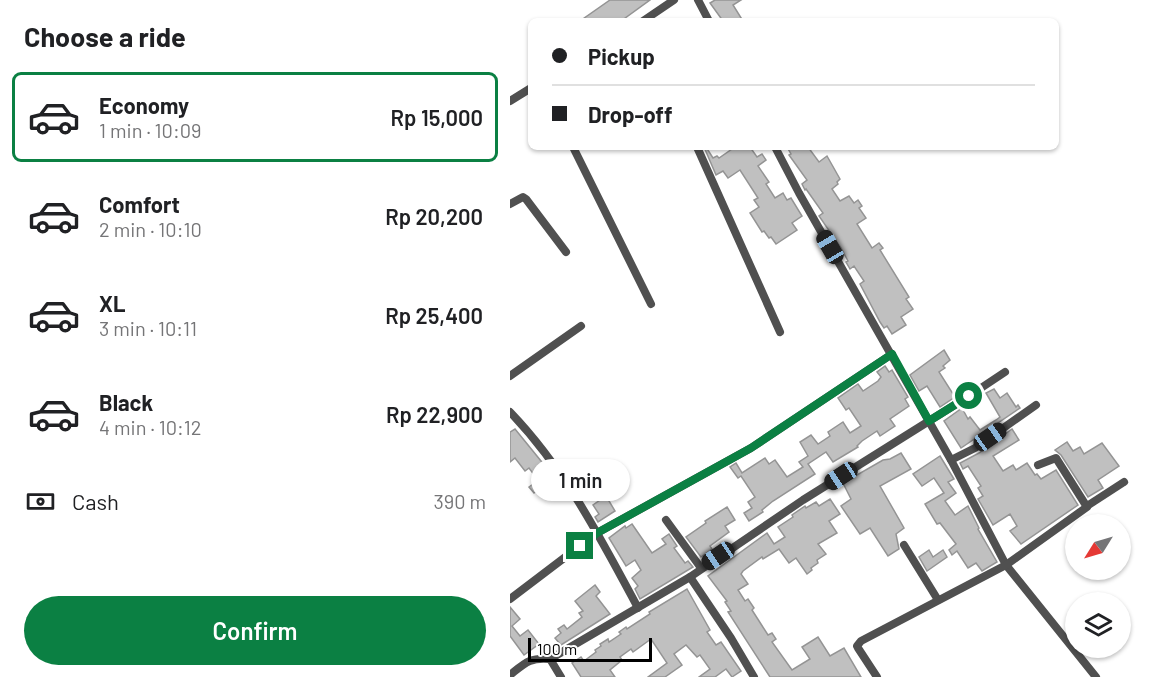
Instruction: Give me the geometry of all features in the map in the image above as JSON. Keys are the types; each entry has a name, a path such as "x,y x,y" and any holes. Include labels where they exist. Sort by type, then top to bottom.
{"street":[{"path":"647,18 674,0"},
{"path":"698,0 708,18"},
{"path":"510,101 528,90"},
{"path":"574,150 651,304"},
{"path":"698,150 780,332"},
{"path":"777,150 951,460 1006,565 1096,677"},
{"path":"510,204 523,197 526,199 566,252"},
{"path":"510,376 581,326"},
{"path":"510,599 597,533 751,448 892,354"},
{"path":"510,675 531,659 538,657 550,659 690,577 803,500 1005,372"},
{"path":"951,460 975,448 1036,405"},
{"path":"510,412 539,444 566,482 638,608"},
{"path":"1038,465 1056,458 1087,506"},
{"path":"877,677 861,653 858,643 1006,565 1124,482"},
{"path":"666,520 701,568"},
{"path":"904,545 938,600"},
{"path":"690,577 754,677"},
{"path":"550,659 561,677"}],"building":[{"path":"610,0 650,0 625,18 584,18"},
{"path":"715,0 741,0 733,5 741,18 721,18 710,3"},
{"path":"705,150 708,150 713,158 717,156 719,158 731,150 752,150 757,157 762,154 766,160 758,166 769,182 766,184 775,198 783,193 787,200 791,198 802,216 792,223 797,230 776,244 764,231 762,232 750,213 759,207 754,200 758,198 740,170 728,178 723,171 716,175"},
{"path":"789,150 810,150 819,162 827,156 840,179 832,189 840,201 849,196 854,203 858,200 862,206 859,208 866,218 857,224 872,248 879,243 883,248 880,250 909,297 906,299 913,309 901,317 906,325 892,334 887,326 884,328 880,322 860,284 864,281 854,266 850,269 841,248 819,216 823,213 805,190 802,184 807,180 789,155 791,154"},
{"path":"944,350 950,360 939,372 953,394 956,392 958,395 940,407 927,386 919,391 910,375"},
{"path":"885,366 889,372 892,370 908,397 905,399 909,406 890,419 895,426 880,436 877,431 862,441 858,447 833,462 826,452 808,464 815,474 773,501 762,510 763,512 749,521 744,513 752,508 748,502 755,497 741,476 738,478 730,467 736,463 742,473 765,458 769,464 775,460 787,477 803,467 799,462 808,456 800,442 811,435 818,444 830,436 828,432 843,422 850,433 861,426 849,408 846,410 838,398 858,384 863,391 878,381 881,377 877,372"},
{"path":"994,389 1000,398 1007,393 1016,407 1018,405 1020,408 961,448 944,421 962,408 968,419 970,417 980,430 996,420 1000,417 986,393"},
{"path":"515,429 554,477 534,493 529,487 538,480 529,468 525,471 515,458 510,462 510,432"},
{"path":"1012,429 1019,440 993,456 1003,471 1013,465 1016,470 1027,463 1035,475 1037,474 1041,479 1056,470 1078,505 1021,544 1010,531 1017,526 1010,514 993,525 978,499 983,496 978,488 981,486 968,466 963,469 960,463 979,453"},
{"path":"1067,442 1073,451 1080,447 1084,454 1102,443 1119,466 1098,480 1103,488 1088,497 1061,455 1055,450"},
{"path":"901,453 911,469 880,486 904,528 896,534 899,549 888,556 870,528 860,534 841,506 851,499 843,483 883,460"},
{"path":"940,456 954,479 948,482 956,493 945,501 955,515 968,506 997,562 982,571 976,563 968,568 957,551 952,555 949,550 956,544 940,523 937,524 925,504 944,493 934,478 922,486 913,474"},
{"path":"606,496 615,511 598,522 595,517 599,514 593,505"},
{"path":"830,499 840,514 829,521 837,533 818,544 826,554 817,560 818,563 811,568 812,570 807,574 796,558 789,563 779,549 763,559 762,557 743,571 741,574 748,584 738,590 745,601 748,599 754,608 752,610 768,635 772,633 776,639 772,642 792,670 810,659 802,647 818,637 830,656 844,648 861,677 770,677 728,612 731,611 725,602 727,601 708,576 767,533 774,544 785,537 778,527 793,517 792,515 805,506 806,508 816,502 819,506"},
{"path":"727,507 735,520 725,526 729,532 710,546 712,549 701,557 686,537"},
{"path":"632,524 652,553 666,544 662,539 669,534 677,546 674,548 685,563 688,561 693,567 640,599 635,589 638,586 632,578 641,570 635,560 626,566 609,538 625,526 626,528"},
{"path":"929,550 933,557 943,550 947,557 927,571 919,557"},
{"path":"595,585 600,592 596,596 610,614 561,645 555,638 561,633 558,629 564,625 567,629 582,617 579,613 583,611 575,601"},
{"path":"687,589 710,630 707,632 716,645 721,642 741,671 732,677 726,669 715,677 699,677 710,669 700,655 697,657 686,645 674,654 682,665 665,677 648,677 667,663 651,639 633,652 631,649 620,657 622,660 610,670 615,677 581,677 572,663 581,657 584,661 596,652 600,644 608,639 609,642 621,634 619,632 626,627 627,629 650,614 649,612"},
{"path":"510,607 520,619 512,626 520,636 528,630 539,644 524,655 510,636"}],"route":[{"path":"580,546 597,533 751,448 892,354 929,421 969,396"}]}
